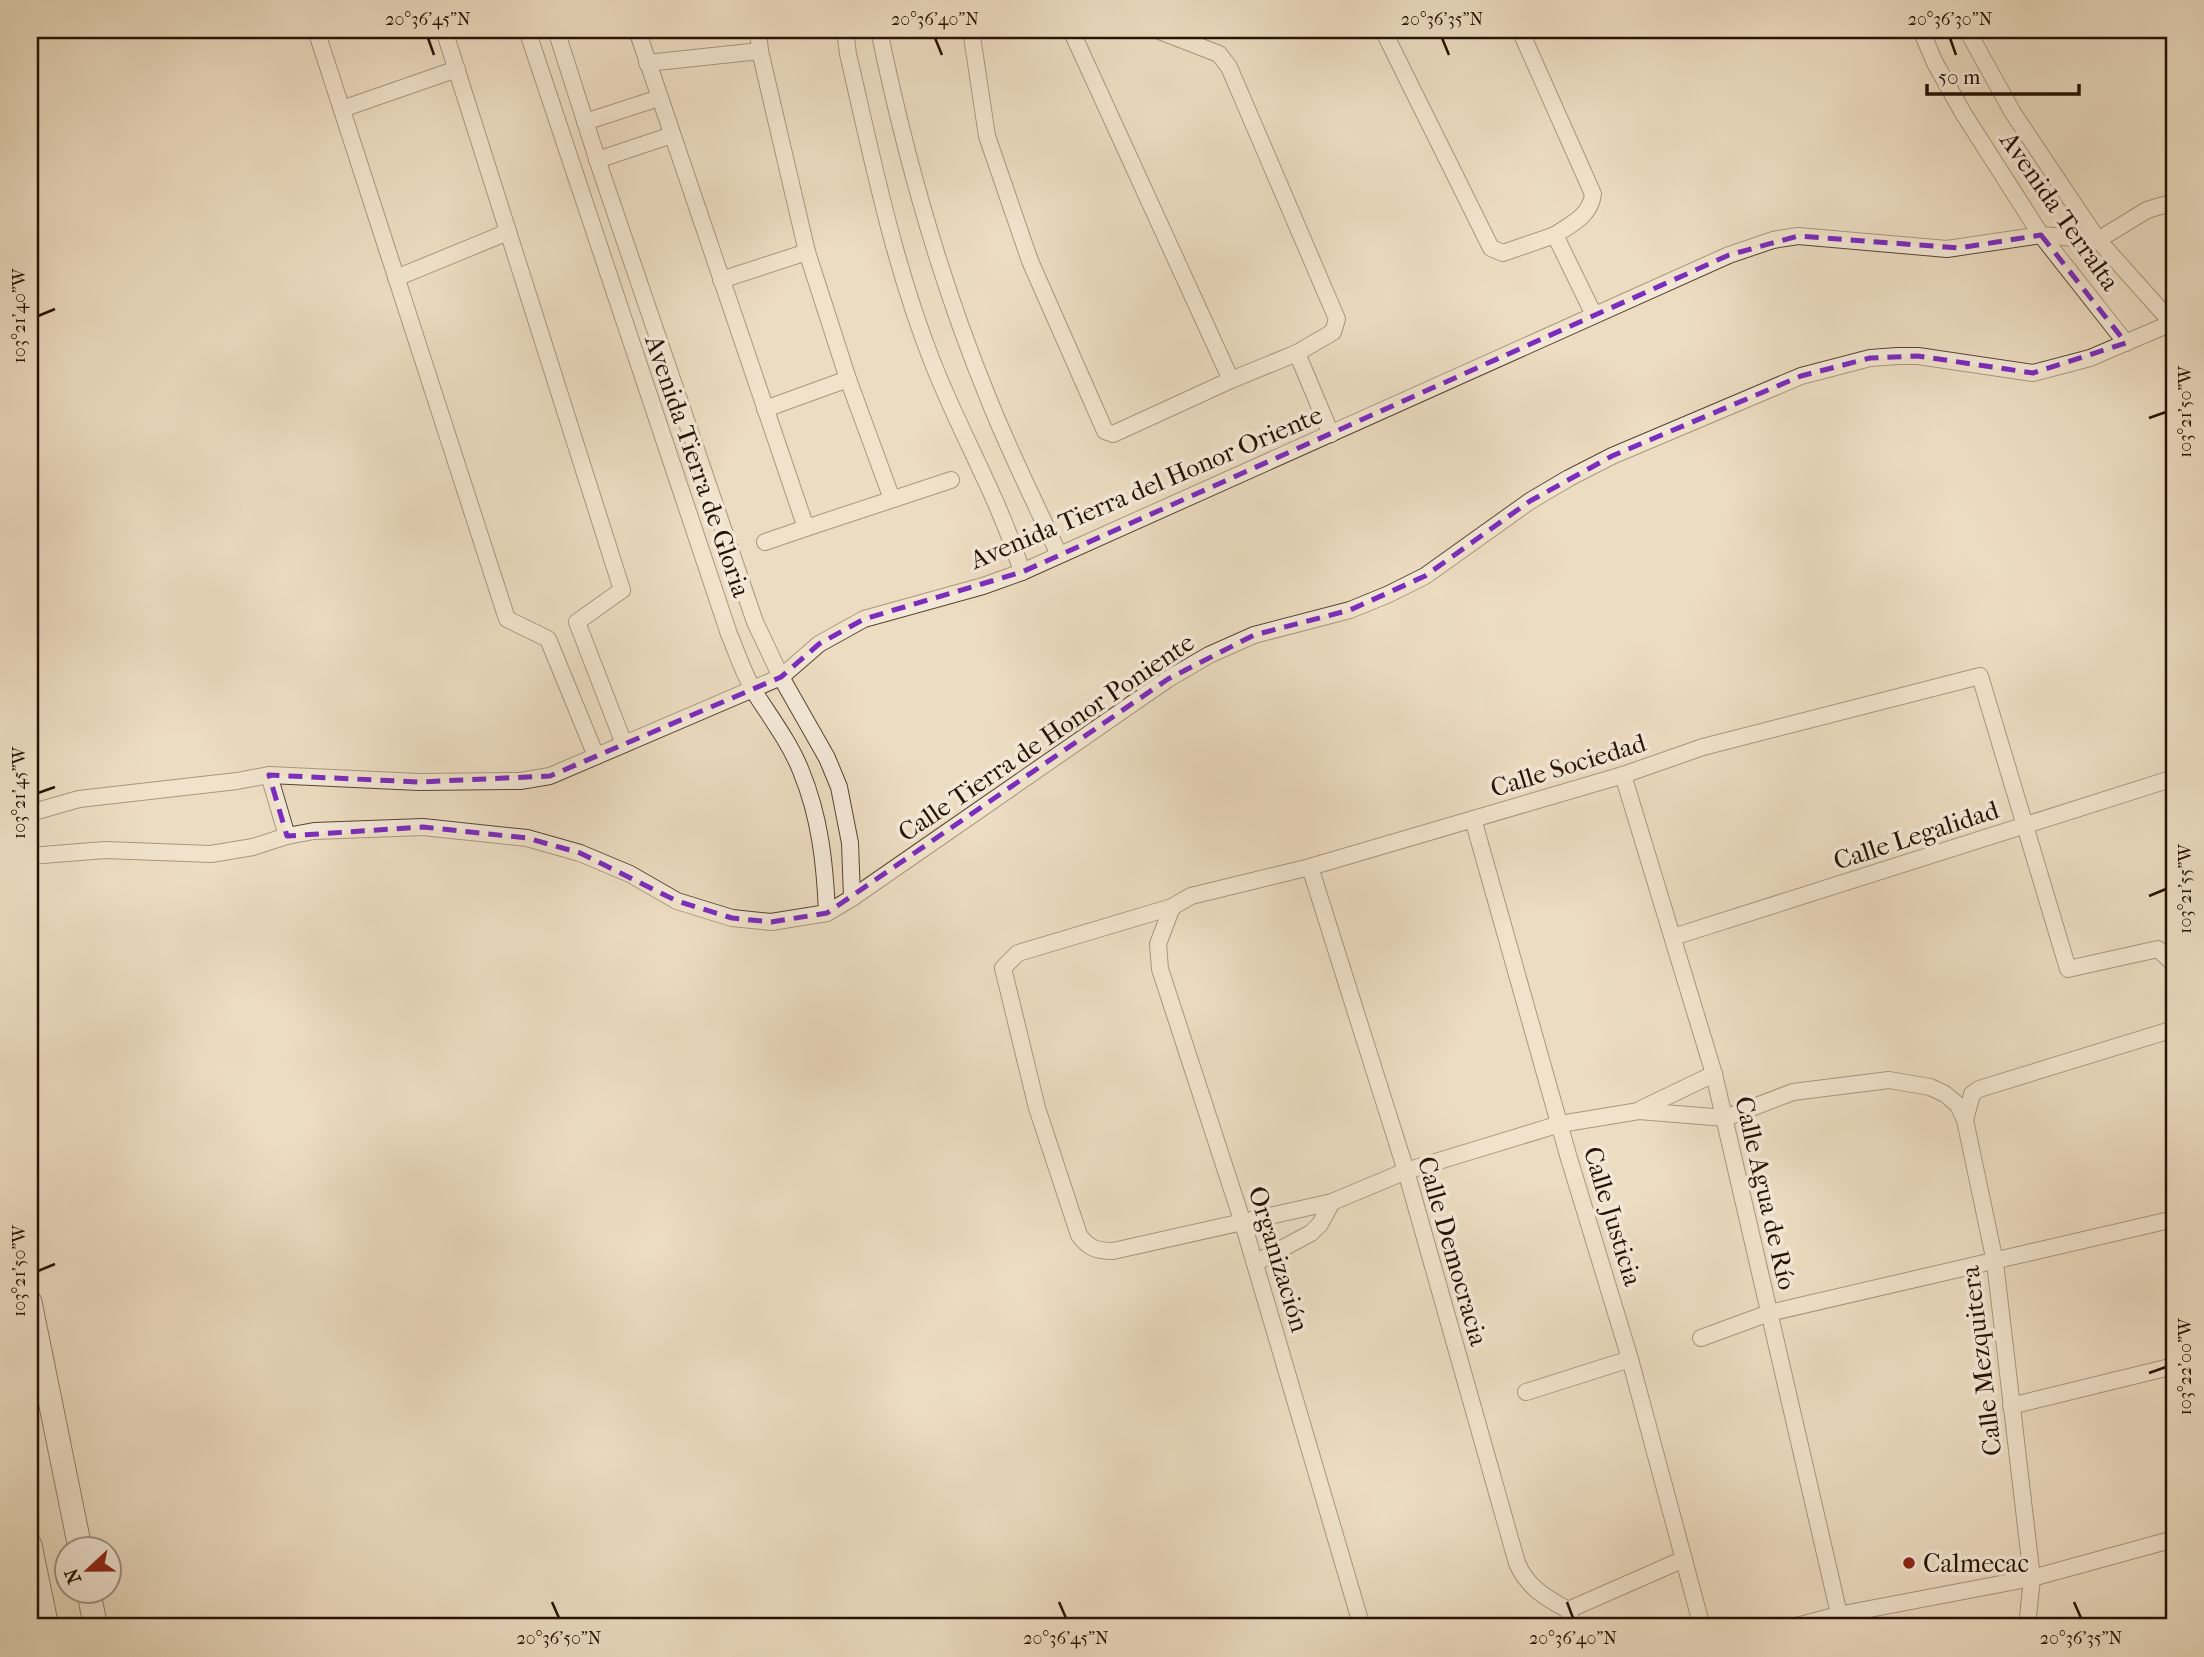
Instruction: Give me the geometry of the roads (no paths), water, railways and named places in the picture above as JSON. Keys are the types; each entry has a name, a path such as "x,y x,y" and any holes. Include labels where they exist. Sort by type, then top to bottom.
{"street":[{"path":"316,30 508,619 548,639 596,757"},
{"path":"444,30 622,590 577,622 624,744"},
{"name":"Avenida Tierra de Gloria","path":"527,30 729,634 753,690 779,728 805,782 817,817 825,864 827,913"},
{"name":"Avenida Tierra de Gloria","path":"556,30 597,160 755,622 781,677 812,729 839,787 850,843 852,898"},
{"path":"637,30 806,528"},
{"path":"758,30 760,51 807,252 848,379 892,499"},
{"path":"845,30 887,220 908,294 933,363 985,475 1022,572"},
{"path":"879,30 930,236 989,400 1059,555"},
{"path":"971,30 988,136 1030,261 1105,431 1113,434 1297,353 1333,332 1337,319 1229,67 1219,54 1157,30"},
{"path":"1071,30 1231,380"},
{"path":"1383,30 1491,248 1503,253 1555,235 1591,207 1593,194 1520,30"},
{"name":"Avenida Terralta","path":"1921,30 1935,63 1964,113 2041,235 2126,343"},
{"name":"Avenida Terralta","path":"1966,30 2013,113 2098,240 2173,323"},
{"path":"647,63 760,51"},
{"path":"342,109 457,69"},
{"path":"585,122 659,98"},
{"path":"597,160 672,135"},
{"path":"2098,240 2147,210 2174,202"},
{"path":"396,278 508,232"},
{"path":"1555,235 1594,316"},
{"name":"Avenida Tierra del Honor Oriente","path":"30,813 79,799 269,775 419,782 535,780 596,757 781,677 819,644 864,619 983,586 1022,572 1594,316 1773,240 1798,236 1827,237 1947,249 2041,235 2098,240"},
{"path":"721,279 807,252"},
{"name":"Calle Tierra de Honor Poniente","path":"30,856 105,850 211,854 253,847 287,836 342,829 423,827 527,838 580,853 629,874 677,901 732,918 771,922 827,913 1167,679 1209,655 1254,635 1350,610 1425,576 1530,501 1612,456 1801,376 1870,358 1918,356 2033,373 2090,358 2173,323"},
{"path":"1297,353 1331,434"},
{"path":"765,409 848,379"},
{"path":"765,542 951,480"},
{"name":"Calle Sociedad","path":"1242,1220 1113,1251 1093,1249 1084,1243 1037,1108 1003,968 1018,953 1172,907 1191,896 1310,867 1623,775 1703,747 1980,676 2024,826"},
{"path":"269,775 287,836"},
{"name":"Calle Agua de Río","path":"1623,775 1714,1074 1840,1621"},
{"name":"Calle Legalidad","path":"1673,937 2174,778"},
{"name":"Calle Justicia","path":"1473,819 1630,1359 1702,1627"},
{"path":"2024,826 2068,969 2158,949 2174,964"},
{"name":"Calle Democracia","path":"1310,867 1406,1171 1517,1563 1521,1574 1532,1587 1568,1610"},
{"name":"Organización","path":"1172,907 1158,944 1160,968 1242,1220 1362,1627"},
{"name":"Calle Mezquitera","path":"2027,1627 2032,1578 1994,1262 1965,1120 1974,1092 1984,1087 2174,1029"},
{"path":"1639,1111 1714,1074"},
{"path":"1242,1220 1332,1202 1406,1171 1560,1124 1639,1111 1725,1118 1793,1091 1889,1080 1930,1087 1945,1094 1958,1105 1965,1120"},
{"path":"1255,1263 1311,1233 1320,1224 1332,1202"},
{"path":"1701,1338 1769,1313 2174,1219"},
{"path":"30,1302 77,1534"},
{"path":"1526,1392 1630,1359"},
{"path":"2011,1406 2174,1366"},
{"path":"1793,1627 1840,1621 2032,1578 2174,1539"},
{"path":"30,1545 47,1627"},
{"path":"1573,1627 1568,1610 1684,1559"},
{"path":"91,1604 96,1627"}],"place":[{"name":"Calmecac","path":"1909,1563"}]}
